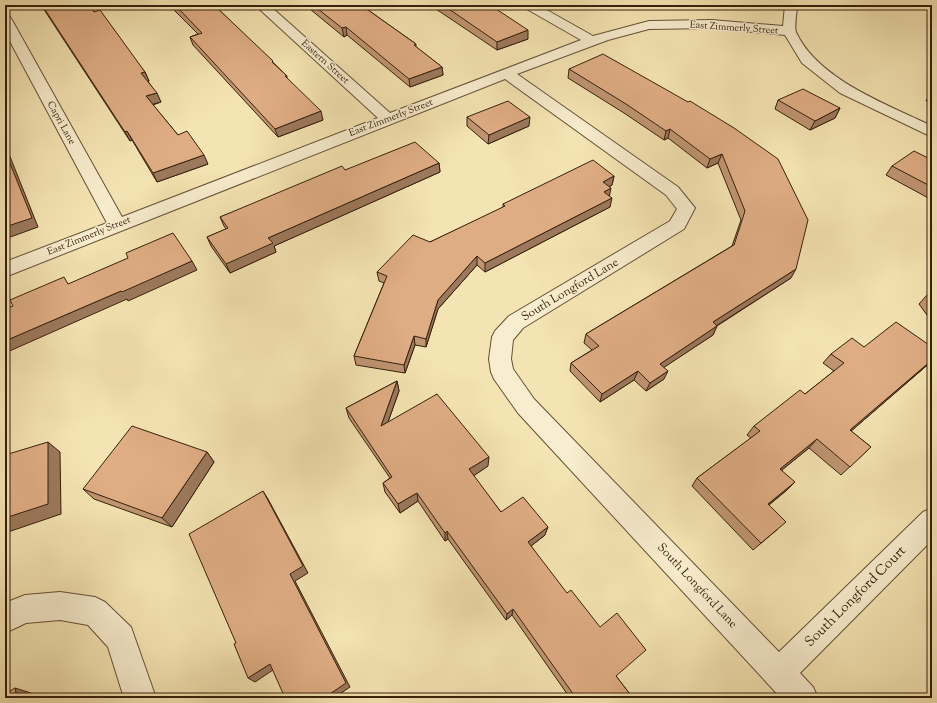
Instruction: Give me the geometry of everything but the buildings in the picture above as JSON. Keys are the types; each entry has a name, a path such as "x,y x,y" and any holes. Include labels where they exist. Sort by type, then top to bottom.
{"street":[{"name":"Eastern Street","path":"261,5 388,119"},
{"path":"529,5 592,41"},
{"path":"791,5 789,31 807,60 845,90 932,132"},
{"name":"Capri Lane","path":"5,20 117,225"},
{"name":"East Zimmerly Street","path":"5,270 388,119 592,41 649,25 712,24 789,31"},
{"name":"South Longford Lane","path":"506,73 672,191 686,208 677,225 516,322 502,337 500,359 502,372 526,406 802,698"},
{"name":"South Longford Court","path":"779,673 932,521"},
{"path":"5,618 25,608 60,606 95,612 120,638 140,698"}]}
